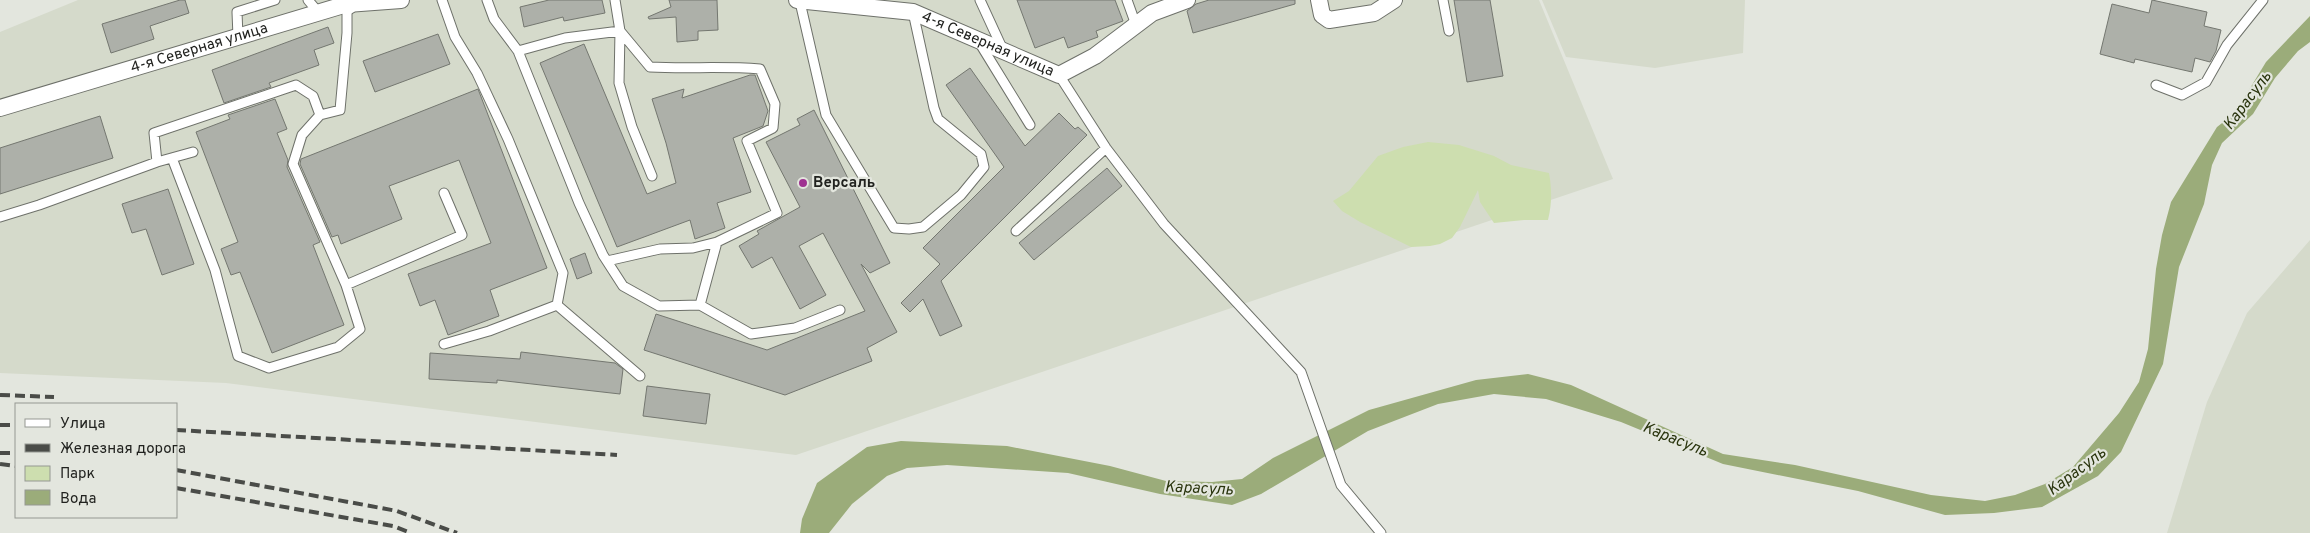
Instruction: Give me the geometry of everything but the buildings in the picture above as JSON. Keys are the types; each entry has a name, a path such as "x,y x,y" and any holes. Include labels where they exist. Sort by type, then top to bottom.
{"street":[{"name":"4-я Северная улица","path":"0,108 319,13 349,2 392,0"},
{"name":"4-я Северная улица","path":"800,1 913,12 1059,75 1095,56 1152,13 1186,0"},
{"path":"1319,0 1322,15 1329,20 1374,13 1394,0"}],"lane":[{"path":"238,37 236,12 275,0"},
{"path":"308,0 319,13"},
{"path":"442,0 455,37 477,73 508,139 563,272 557,305"},
{"path":"487,0 494,19 518,51 579,203 607,261 623,286 659,306 700,305 751,334 795,328 840,310"},
{"path":"615,0 620,31 619,83 632,127 652,176"},
{"path":"980,0 1003,50"},
{"path":"1128,0 1136,25"},
{"path":"1443,0 1448,31"},
{"path":"2156,85 2182,96 2206,82 2227,45 2263,0"},
{"path":"800,1 826,114 894,228 909,229 923,227 946,208 961,195 984,167 981,154 938,119 913,12"},
{"path":"172,158 215,270 238,356 269,368 338,347 360,329 346,285 294,164 302,135 320,115 340,110 349,2"},
{"path":"518,51 565,38 620,31"},
{"path":"607,261 660,250 693,248 717,242 777,213 747,141 773,128 775,104 760,69 733,67 700,69 650,67 620,31"},
{"path":"977,40 1030,124"},
{"path":"1059,75 1106,148 1164,224 1301,372 1341,485 1382,533"},
{"path":"157,162 154,133 296,85 313,96 320,115"},
{"path":"1016,231 1106,148"},
{"path":"0,217 39,205 157,162 193,152"},
{"path":"346,285 462,235 444,193"},
{"path":"700,305 717,242"},
{"path":"444,344 489,331 557,305"},
{"path":"557,305 640,376"}],"shaded area":[{"path":"78,0 1539,0 1613,179 796,455 226,383 0,373 0,32"},
{"path":"1542,0 1745,0 1743,53 1655,68 1566,57"},
{"path":"2310,240 2310,533 2167,533 2207,402 2247,313"}],"green space":[{"path":"1428,142 1459,145 1494,156 1511,165 1549,173 1551,196 1548,220 1494,223 1480,202 1478,190 1460,227 1452,238 1440,244 1411,247 1360,222 1342,211 1333,201 1349,191 1378,156 1403,147"}],"water":[{"name":"Карасуль","path":"2310,16 2310,42 2298,51 2275,78 2253,114 2222,143 2212,165 2204,204 2179,267 2163,364 2121,452 2098,476 2042,507 1994,513 1945,515 1858,491 1723,464 1621,422 1546,399 1494,394 1438,404 1368,431 1261,494 1232,505 1160,494 1068,473 947,465 907,468 887,476 852,504 829,533 800,533 802,519 817,483 867,447 901,441 1007,446 1110,466 1166,481 1212,482 1242,479 1273,458 1369,410 1476,380 1528,374 1571,385 1723,454 1795,465 1931,495 1985,501 2015,495 2045,484 2073,467 2119,413 2139,382 2148,349 2156,269 2162,235 2171,202 2217,127 2235,113 2266,62"}],"railway":[{"path":"0,395 54,397"},
{"path":"0,425 15,425"},
{"path":"178,430 617,455"},
{"path":"0,453 15,453"},
{"path":"0,464 15,466"},
{"path":"178,470 397,511 457,533"},
{"path":"178,488 393,526 411,533"}],"place":[{"name":"Версаль","path":"803,183"}]}
